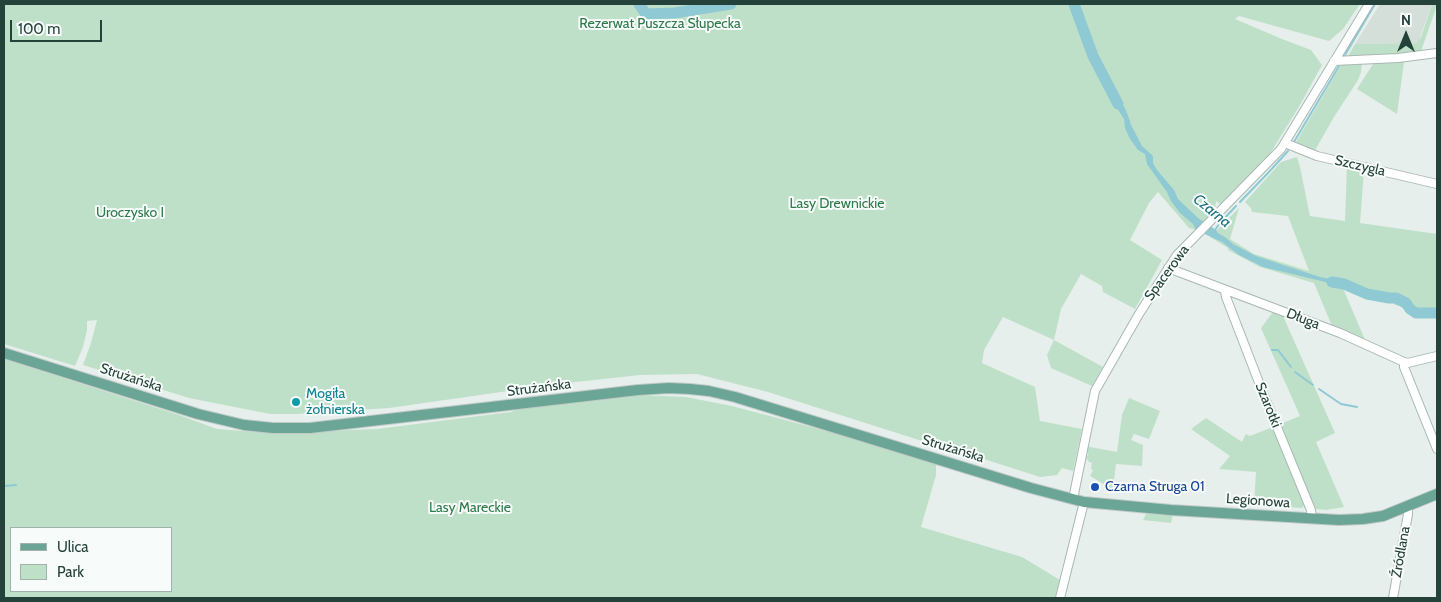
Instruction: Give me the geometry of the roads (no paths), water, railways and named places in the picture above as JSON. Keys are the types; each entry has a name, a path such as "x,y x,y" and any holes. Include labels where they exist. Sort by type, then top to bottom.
{"main road":[{"name":"Strużańska","path":"4,353 198,414 244,425 273,428 310,428 346,425 638,390 669,388 709,391 759,404 1031,488 1073,499"},
{"name":"Legionowa","path":"1073,499 1084,502 1162,509 1339,520 1384,516 1437,494"}],"street":[{"name":"Spacerowa","path":"1073,499 1095,391 1126,336 1177,255 1281,149 1369,4"},
{"path":"1334,61 1398,58 1437,53"},
{"name":"Szczygla","path":"1285,143 1318,156 1437,184"},
{"name":"Długa","path":"1168,268 1340,333 1404,362"},
{"name":"Szarotki","path":"1226,291 1226,297 1264,398 1311,510 1312,518"},
{"path":"1437,356 1404,362 1404,368 1437,449"},
{"path":"1060,598 1084,502"},
{"name":"Źródlana","path":"1393,598 1408,507"}],"water":[{"path":"1114,90 1118,100 1125,108 1130,123 1142,146 1153,156 1153,163 1157,170 1174,190 1178,199 1198,218 1233,244 1256,256 1320,277 1345,282 1346,287 1263,267 1239,255 1222,242 1196,230 1193,224 1180,213 1171,201 1167,192 1147,164 1145,154 1138,150 1130,139 1125,128 1124,119 1110,91"}],"waterway":[{"name":"Czarna","path":"639,4 646,14 674,13 731,4"},
{"name":"Czarna","path":"1074,4 1093,56 1118,104"},
{"path":"1345,55 1375,4"},
{"path":"1294,142 1339,66"},
{"path":"1240,202 1288,151"},
{"path":"1215,230 1236,206"},
{"name":"Czarna","path":"1332,282 1344,284 1367,294 1396,298 1406,303 1416,313 1437,313"},
{"path":"1272,350 1278,350 1291,367"},
{"path":"1295,372 1313,385"},
{"path":"1319,389 1341,404 1357,407"},
{"path":"4,486 16,485"}],"place":[{"name":"Mogiła żołnierska","path":"296,402"},
{"name":"Czarna Struga 01","path":"1095,487"}],"park label":[{"name":"Rezerwat Puszcza Słupecka","path":"660,24"},
{"name":"Lasy Drewnickie","path":"837,204"},
{"name":"Uroczysko I","path":"130,213"},
{"name":"Lasy Mareckie","path":"470,508"}]}
